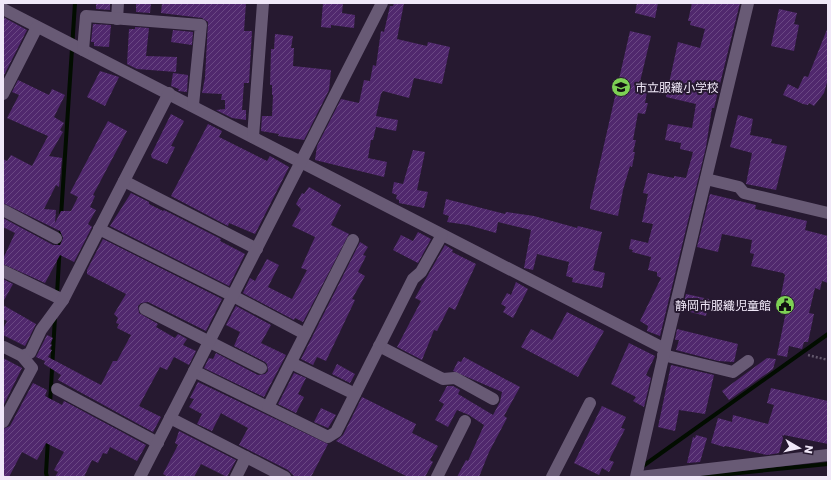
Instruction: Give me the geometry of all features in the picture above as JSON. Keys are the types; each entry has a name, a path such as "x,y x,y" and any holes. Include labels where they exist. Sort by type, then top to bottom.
{"street":[{"path":"117,19 118,3"},
{"path":"253,137 263,3"},
{"path":"140,477 382,3"},
{"path":"636,477 664,352 748,3"},
{"path":"3,9 169,93 664,352 733,372 748,361"},
{"path":"83,50 86,16 201,25 192,105"},
{"path":"3,94 37,27"},
{"path":"22,356 30,353 41,330 63,300 169,93"},
{"path":"706,179 739,187 744,193 828,213"},
{"path":"124,181 257,249"},
{"path":"3,210 56,238"},
{"path":"99,229 305,334"},
{"path":"194,371 328,437 336,432 413,279 421,272 442,235"},
{"path":"268,407 353,240"},
{"path":"3,271 63,300"},
{"path":"145,309 261,368"},
{"path":"379,346 443,379 455,378 493,399"},
{"path":"3,347 22,356 32,368 3,422"},
{"path":"291,363 355,394"},
{"path":"57,389 158,442"},
{"path":"552,477 590,403"},
{"path":"170,418 285,477"},
{"path":"437,477 465,421"},
{"path":"640,477 828,455"},
{"path":"236,477 246,457"}],"path":[{"path":"808,355 828,360"}],"building":[{"path":"96,3 110,3 110,10 96,9"},
{"path":"136,3 151,3 150,13 136,12"},
{"path":"162,3 246,3 244,31 252,31 249,83 244,83 242,110 246,110 246,120 232,118 216,110 225,109 225,100 221,100 222,94 202,93 205,78 208,22 202,18 161,13"},
{"path":"323,3 343,3 342,13 355,15 354,28 331,25 331,28 321,27"},
{"path":"394,3 404,3 397,39 427,46 428,42 450,47 442,84 414,78 409,98 383,91 381,94 376,116 398,120 396,131 376,127 373,140 371,140 368,158 387,162 384,177 315,160 317,146 341,99 359,103 364,80 370,81 373,65 376,66 381,31 384,32 390,6 393,6"},
{"path":"637,3 658,3 655,18 635,13"},
{"path":"692,3 740,3 714,108 712,108 706,147 660,336 647,331 648,326 640,321 661,278 657,276 657,272 648,270 651,257 632,252 633,250 629,249 631,239 648,243 653,224 642,222 648,194 643,193 648,173 674,178 674,176 686,178 693,152 680,149 681,143 665,140 668,124 692,128 696,104 666,97 678,42 700,48 705,29 690,25 691,21 688,21"},
{"path":"779,9 797,13 794,24 799,25 794,51 771,46"},
{"path":"3,17 27,30 3,77"},
{"path":"93,24 111,25 109,47 94,46 94,42 91,42"},
{"path":"135,27 149,28 146,56 177,57 176,72 137,69 127,64 129,29 135,29"},
{"path":"828,27 828,79 824,93 814,106 809,103 808,105 803,104 783,95 788,84 798,89 804,76 808,77"},
{"path":"173,30 193,32 192,45 171,42"},
{"path":"630,31 651,36 638,90 647,92 645,103 648,103 645,114 638,113 633,140 636,140 633,152 635,152 632,167 630,166 623,190 618,216 590,209 590,206"},
{"path":"275,34 293,36 291,48 294,48 293,66 331,70 329,90 304,140 278,136 279,134 261,131 262,116 272,116 273,95 272,85 270,85 271,49 274,49"},
{"path":"100,71 119,77 105,106 87,97"},
{"path":"173,73 188,75 187,92 178,91 179,89 171,86"},
{"path":"18,80 49,95 52,89 65,95 54,117 64,123 60,130 63,132 49,156 62,158 59,187 56,185 44,209 56,210 55,223 61,211 71,211 78,197 70,193 108,121 127,131 93,195 95,196 90,207 96,210 88,224 92,227 74,262 60,255 45,283 3,264 3,259 15,233 3,227 3,218 53,245 60,245 63,238 60,231 3,203 3,159 7,161 11,155 32,166 48,136 7,118 19,95 12,92"},
{"path":"171,114 184,121 171,146 175,147 167,164 152,158 151,155"},
{"path":"738,115 753,119 750,135 772,139 771,143 787,146 776,190 746,184 752,153 730,147"},
{"path":"208,124 222,131 219,137 267,161 270,156 289,167 255,234 229,223 228,226 171,196"},
{"path":"413,150 425,152 417,190 428,192 424,208 399,203 399,200 396,199 397,195 392,193 394,182 403,184"},
{"path":"309,187 341,205 331,225 349,234 303,322 295,318 294,320 243,293 250,278 255,281 267,259 279,265 268,287 292,299 307,270 301,268 315,237 292,226 301,209 296,204 302,193 304,194"},
{"path":"131,193 149,202 149,204 221,239 220,241 245,254 229,286 110,226"},
{"path":"710,194 756,205 755,209 807,221 805,230 828,236 828,283 822,281 820,290 815,288 809,313 814,314 808,342 804,342 802,349 789,346 787,357 777,355 788,302 780,300 785,275 783,273 751,266 754,254 750,253 752,240 722,234 718,252 697,247"},
{"path":"446,199 505,214 506,212 534,216 577,228 578,226 602,232 593,270 605,273 602,288 572,282 573,278 566,276 569,262 537,254 533,270 524,268 531,230 498,222 496,233 468,225 447,222 449,216 443,214"},
{"path":"418,232 431,239 418,263 393,250 401,235 413,241"},
{"path":"103,239 222,299 206,331 148,302 141,303 138,306 139,313 158,324 156,327 175,338 178,334 187,339 183,345 196,351 189,365 174,357 167,370 160,367 139,406 161,417 153,432 58,380 61,375 44,364 45,361 36,357 47,335 53,338 50,344 52,345 49,349 52,350 48,357 101,385 113,361 117,361 131,335 117,328 119,324 116,323 118,318 114,314 126,294 87,274 87,270"},
{"path":"360,242 368,247 363,255 366,256 358,272 365,276 352,299 355,300 326,361 317,357 313,365 301,359"},
{"path":"445,245 453,250 452,252 476,264 455,310 449,307 437,331 434,330 422,360 397,347 421,301 415,298"},
{"path":"3,279 13,284 3,302"},
{"path":"516,282 528,289 513,318 503,312 506,307 501,304 507,293 511,295"},
{"path":"686,294 709,299 706,316 682,310"},
{"path":"3,305 36,324 25,346 3,335 3,329 7,321 3,319"},
{"path":"236,306 271,325 261,343 286,355 264,397 204,368 209,358 213,359 216,353 258,375 265,374 268,371 267,364 265,362 234,346 240,332 226,325"},
{"path":"567,312 604,331 578,377 521,347 531,329 552,340"},
{"path":"677,329 738,344 734,362 718,361 676,350 679,340 675,340"},
{"path":"629,343 655,356 646,375 651,378 644,407 633,401 636,397 611,384"},
{"path":"464,357 520,387 504,416 507,418 489,452 479,477 457,477 466,460 468,461 484,425 469,415 457,410 448,427 435,420 444,404 439,401 447,386 453,386 460,390 458,394 493,415 500,402 502,392 453,371 458,361 461,362"},
{"path":"3,358 22,368 3,406"},
{"path":"767,358 776,359 773,369 729,400 722,391"},
{"path":"337,364 355,374 350,383 332,374"},
{"path":"671,365 714,375 705,414 679,410 675,431 658,427"},
{"path":"294,373 306,378 298,394 304,397 296,413 278,404"},
{"path":"198,382 328,444 311,477 295,477 288,470 239,445 248,428 221,413 212,431 197,424 202,414 189,407 194,399 190,398"},
{"path":"33,383 47,390 45,396 62,405 64,401 146,445 137,461 110,447 107,454 103,453 98,463 92,460 84,477 55,477 58,472 54,470 64,452 46,443 37,460 22,452 9,477 3,477 3,429 10,426"},
{"path":"771,388 828,401 828,444 784,435 779,453 767,455 711,443 718,418 732,422 733,415 768,424 774,405 767,403"},
{"path":"362,397 416,424 412,433 438,446 430,460 433,462 425,477 408,477 336,441 343,435"},
{"path":"602,406 626,417 621,428 625,429 609,460 614,462 609,472 602,468 599,475 574,463"},
{"path":"321,408 336,415 328,428 314,422"},
{"path":"179,431 236,460 227,477 201,464 194,477 168,477 163,474 178,445 175,443"},
{"path":"696,435 707,438 700,462 687,463 693,437 695,438"}],"waterway":[{"path":"61,216 75,3"},
{"path":"57,294 61,227"},
{"path":"50,404 55,317"},
{"path":"643,466 828,334"},
{"path":"47,477 48,439"},
{"path":"698,477 828,464"}],"place":[{"name":"市立服織小学校","path":"621,87"},
{"name":"静岡市服織児童館","path":"785,305"}]}
